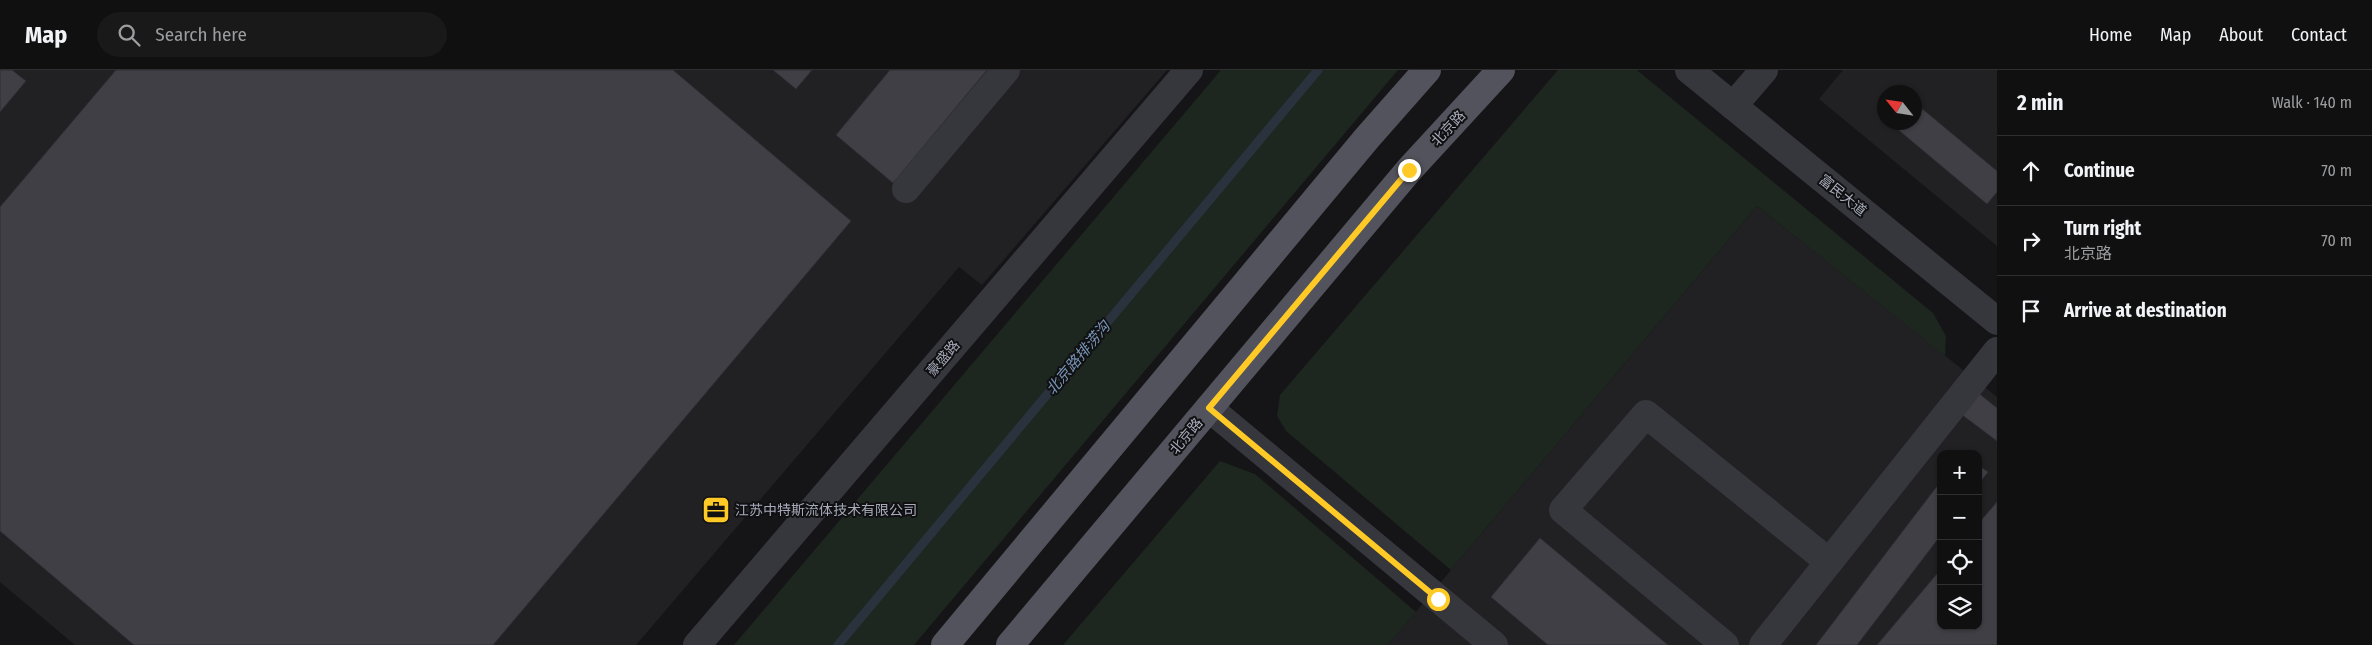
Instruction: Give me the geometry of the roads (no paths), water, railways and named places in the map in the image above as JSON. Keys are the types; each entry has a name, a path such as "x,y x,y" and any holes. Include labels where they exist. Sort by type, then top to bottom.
{"main road":[{"path":"945,645 1360,146 1427,70"},
{"name":"北京路","path":"1010,645 1409,170 1502,70"}],"street":[{"path":"906,189 1006,70"},
{"name":"豪盛路","path":"697,645 1189,70"},
{"name":"富民大道","path":"1689,70 1997,321"},
{"path":"1733,106 1764,70"},
{"path":"1763,645 1997,351"},
{"path":"1209,408 1494,645"},
{"path":"1725,645 1563,510 1646,414 1828,562"}],"waterway":[{"name":"北京路排涝沟","path":"838,645 1318,70"}],"place":[{"name":"江苏中特斯流体技术有限公司","path":"716,510"}]}
